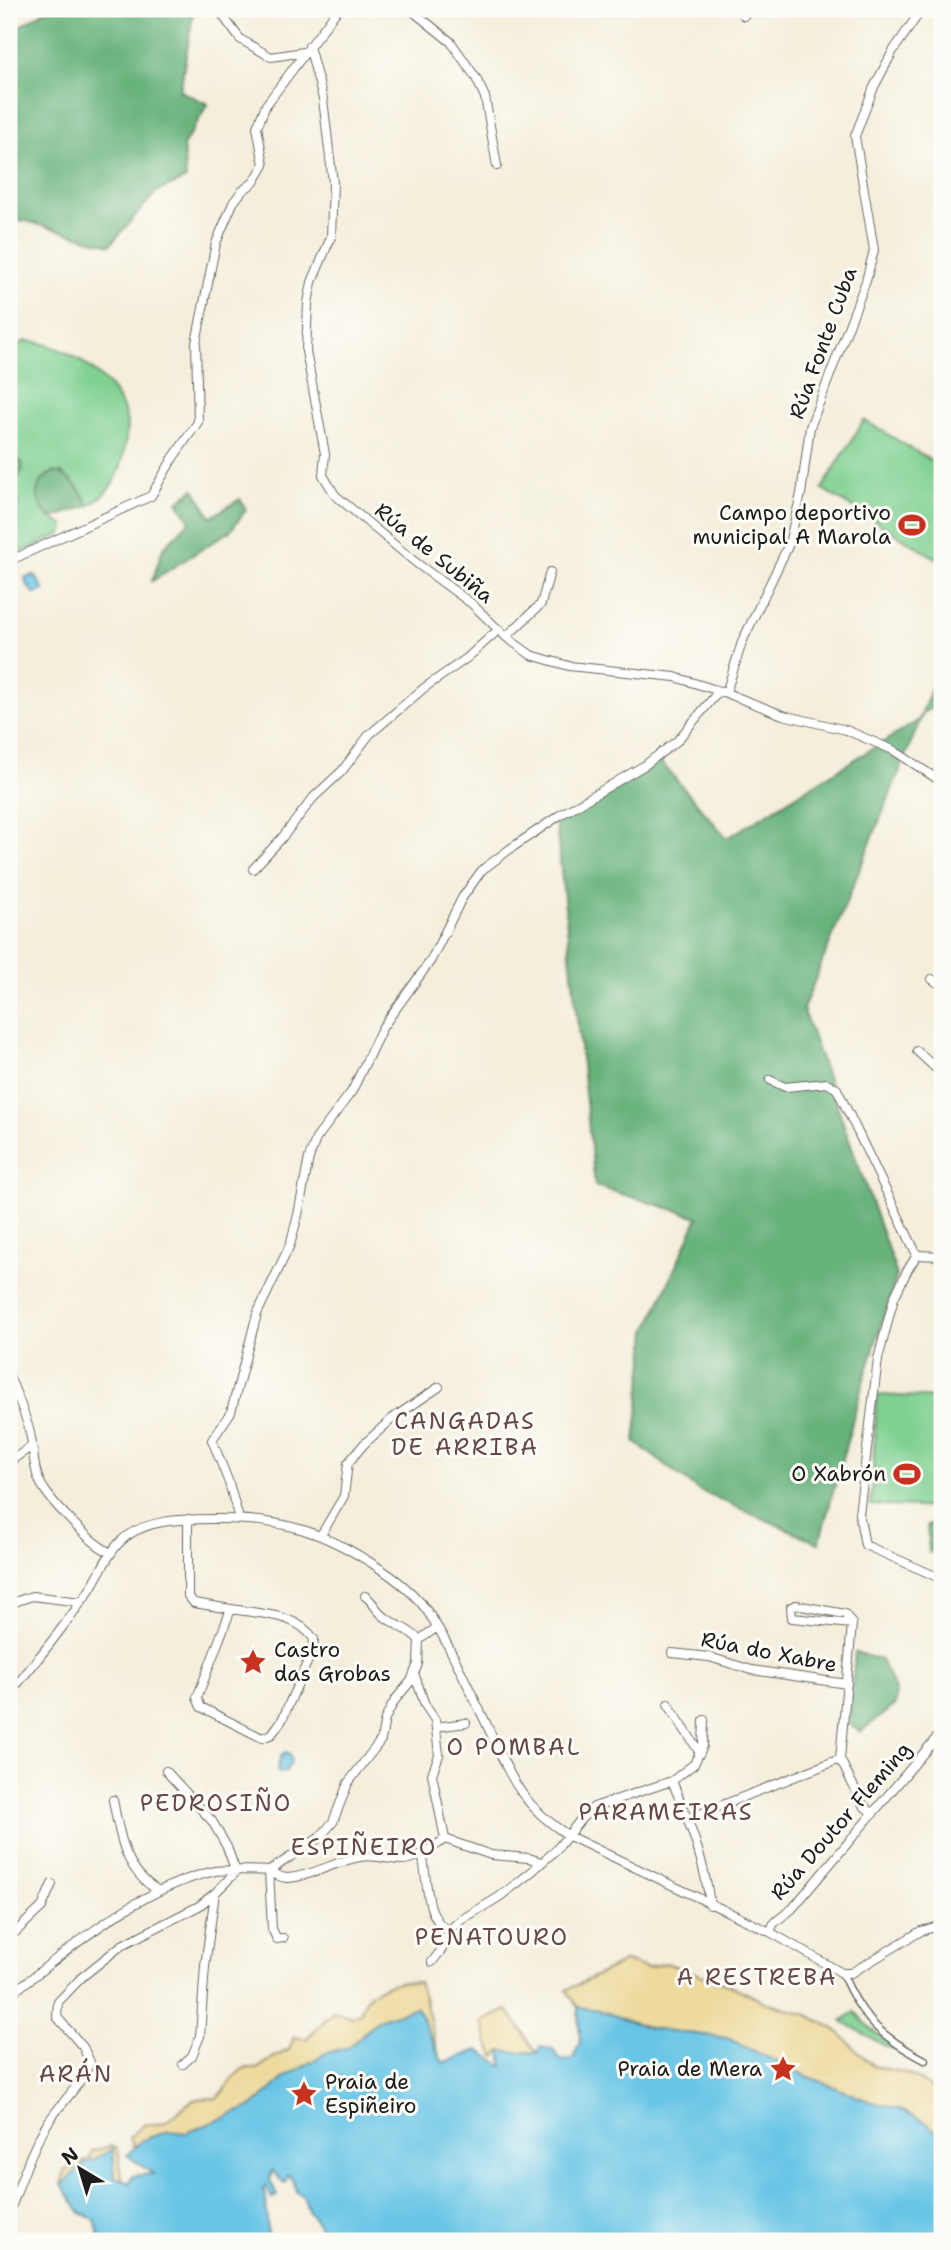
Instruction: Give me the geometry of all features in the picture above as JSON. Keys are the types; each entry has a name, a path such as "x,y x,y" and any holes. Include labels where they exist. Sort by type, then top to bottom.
{"street":[{"path":"218,9 240,39 271,57 307,49"},
{"path":"9,561 151,496 198,422 196,343 216,243 233,203 242,191 254,182 264,165 257,127 266,105 338,9"},
{"path":"410,9 451,42 476,78 485,97 497,166"},
{"name":"Rúa Fonte Cuba","path":"722,692 742,642 789,544 801,494 810,427 866,281 874,250 855,136 874,87 893,51 922,9"},
{"name":"Rúa de Subiña","path":"307,49 323,99 333,183 331,237 312,282 308,303 306,351 325,454 323,475 335,495 415,562 472,604 506,637 531,655 569,666 676,677 783,715 846,730 893,750 942,782"},
{"path":"506,637 541,604 550,572"},
{"path":"253,869 314,797 342,771 369,736 424,688 467,658 499,629"},
{"path":"239,1519 229,1483 212,1440 231,1412 257,1314 290,1245 309,1158 316,1139 352,1091 382,1028 431,960 462,898 482,870 560,815 656,757 677,741 722,692"},
{"path":"932,979 942,986"},
{"path":"918,1051 942,1074"},
{"path":"770,1080 785,1087 827,1083 837,1088 918,1255"},
{"path":"918,1255 942,1256"},
{"path":"918,1255 907,1270 894,1298 882,1340 859,1514 865,1545 942,1578"},
{"path":"9,1377 22,1405 32,1446 32,1459 40,1483 88,1539 111,1553"},
{"path":"321,1535 344,1496 348,1463 364,1444 393,1418 439,1387"},
{"path":"9,1462 32,1446"},
{"path":"188,1519 188,1596 194,1603 231,1609 292,1620 305,1627 314,1639 313,1649 282,1720 272,1734 262,1738 201,1707 197,1698 231,1609"},
{"path":"9,1694 81,1602 121,1540 144,1526 188,1519 277,1522 321,1535 355,1552 394,1578 421,1603 522,1796 545,1820 569,1836 770,1932 842,1973 851,1973 920,1931 942,1925"},
{"path":"9,1604 32,1596 81,1602"},
{"path":"269,1871 319,1838 333,1822 348,1783 381,1740 385,1719 418,1664 419,1640 413,1632 386,1619 373,1601 365,1596"},
{"path":"846,1684 852,1624 845,1614 796,1605 791,1607 792,1618 852,1624"},
{"path":"419,1640 436,1628"},
{"name":"Rúa do Xabre","path":"672,1653 709,1657 752,1670 846,1684 840,1759"},
{"path":"414,1673 425,1705 435,1720 439,1755 432,1774 445,1839"},
{"path":"668,1704 700,1753"},
{"path":"432,1962 442,1949 449,1930 499,1897 556,1850 594,1807 672,1781 694,1764 703,1746 704,1720"},
{"path":"436,1727 466,1723"},
{"name":"Rúa Doutor Fleming","path":"770,1932 774,1923 792,1909 923,1752 942,1735"},
{"path":"687,1819 840,1759 863,1805 873,1814"},
{"path":"166,1771 212,1821 227,1847 236,1872"},
{"path":"672,1781 708,1882 710,1905"},
{"path":"113,1800 121,1844 126,1856 148,1885 159,1891"},
{"path":"445,1839 491,1855 529,1858 541,1862"},
{"path":"9,1993 110,1918 159,1891 214,1871 269,1871 286,1878 317,1872 358,1857 405,1860 422,1854 445,1839"},
{"path":"422,1854 433,1913 439,1924 449,1930"},
{"path":"269,1871 272,1929 277,1939 283,1938"},
{"path":"9,2213 37,2142 49,2121 86,2073 90,2062 83,2048 57,2017 58,2001 82,1977 122,1945 199,1906 236,1872"},
{"path":"9,1938 42,1907 52,1884"},
{"path":"183,2064 192,2056 200,2036 205,1966 215,1893"},
{"path":"842,1973 857,2006 867,2019 907,2051 925,2060"}],"green space":[{"path":"48,9 194,9 180,91 208,104 183,146 186,179 156,192 110,245 26,221 9,220 9,33"},
{"path":"25,341 40,343 72,355 100,376 120,403 126,418 127,432 118,473 104,494 89,506 61,472 47,515 64,526 62,534 9,557 9,528 18,506 12,487 22,471 16,454 9,449 9,349"},
{"name":"Campo deportivo municipal A Marola","path":"864,420 942,467 942,562 822,489"},
{"path":"9,449 23,464 22,471 12,487 17,498 17,507 9,527"},
{"path":"54,472 70,480 89,506 55,517 47,515 39,502 37,490 42,480"},
{"path":"194,489 211,517 240,499 246,510 230,531 152,581 163,548 190,521 178,502"},
{"path":"942,662 942,702 923,713 803,1009 897,1275 863,1383 819,1543 698,1490 635,1442 647,1331 698,1217 595,1186 556,824 660,761 727,838 919,720"},
{"name":"O Xabrón","path":"877,1395 942,1398 939,1508 871,1505"},
{"path":"942,1520 942,1546 929,1553 927,1526"},
{"path":"855,1652 881,1660 896,1692 895,1705 860,1732 849,1724"},
{"path":"855,2012 875,2033 901,2051 885,2046 842,2021"}],"sand":[{"name":"Praia de Mera","path":"626,1961 646,1968 666,1963 734,1987 767,2003 808,2015 836,2030 873,2066 906,2073 923,2082 942,2096 942,2175 580,2042 578,2008 567,1990"},
{"name":"Praia de Espiñeiro","path":"401,1981 419,1982 441,2062 144,2163 137,2158 130,2137 145,2124 163,2123 196,2099 217,2098 242,2069 257,2069 289,2050 294,2037 306,2039 334,2011 352,2017 361,2012 371,1993"},
{"path":"508,2010 537,2053 501,2051 495,2057 482,2021"},
{"path":"111,2146 118,2149 125,2197 62,2185 64,2171 89,2159 92,2151"}],"water":[{"path":"35,575 44,590 35,594 25,578"},
{"path":"286,1753 290,1755 291,1761 286,1771 279,1773 277,1770 281,1756"},
{"path":"417,2007 443,2063 478,2050 503,2066 501,2051 537,2053 540,2047 552,2049 560,2060 573,2059 580,2042 578,2007 599,2010 649,2028 727,2038 802,2074 869,2101 899,2109 927,2123 942,2137 942,2241 327,2241 309,2212 303,2196 296,2192 293,2180 288,2175 285,2183 282,2182 272,2170 270,2180 277,2196 272,2198 265,2186 263,2188 268,2241 101,2241 95,2220 81,2213 62,2185 81,2166 113,2149 115,2177 129,2183 132,2176 153,2174 127,2155 142,2140 169,2131 186,2133 253,2106 284,2078 326,2053 349,2047 378,2020"}],"place":[{"name":"Campo deportivo municipal A Marola","path":"912,525"},
{"name":"O Xabrón","path":"907,1474"},
{"name":"Castro das Grobas","path":"253,1662"},
{"name":"Praia de Mera","path":"783,2069"},
{"name":"Praia de Espiñeiro","path":"304,2094"}],"district":[{"name":"CANGADAS DE ARRIBA","path":"465,1434"},
{"name":"O POMBAL","path":"514,1747"},
{"name":"PEDROSIÑO","path":"216,1803"},
{"name":"PARAMEIRAS","path":"666,1812"},
{"name":"ESPIÑEIRO","path":"364,1847"},
{"name":"PENATOURO","path":"492,1937"},
{"name":"A RESTREBA","path":"757,1977"},
{"name":"ARÁN","path":"76,2074"}]}
